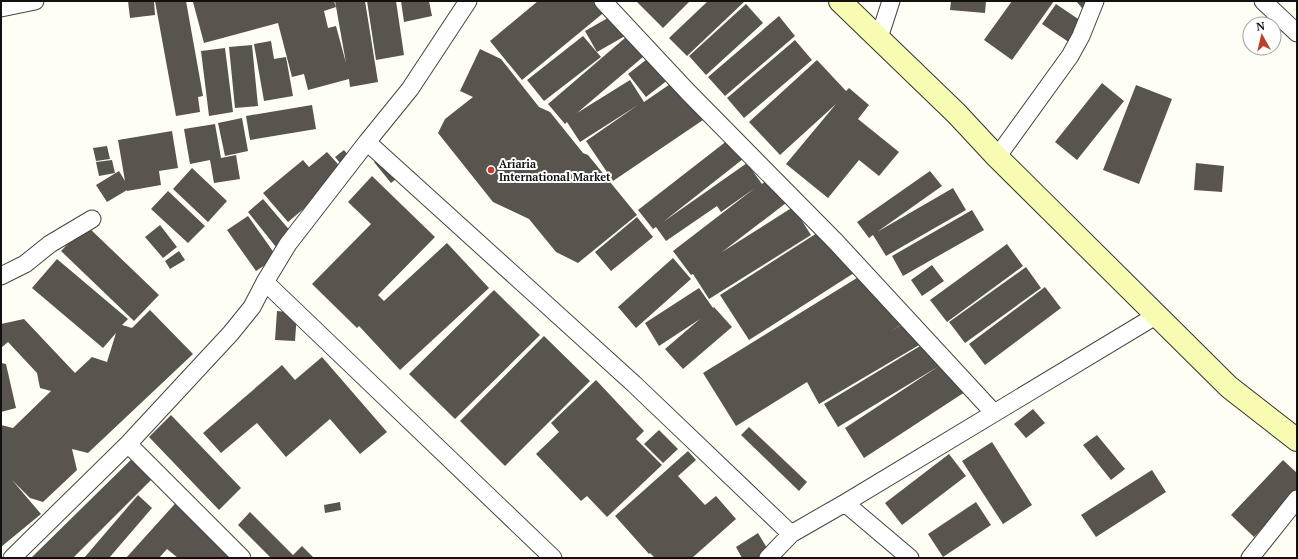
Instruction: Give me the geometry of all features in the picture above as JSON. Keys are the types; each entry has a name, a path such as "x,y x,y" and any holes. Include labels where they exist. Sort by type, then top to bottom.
{"main road":[{"path":"840,1 957,114 997,157 1228,387 1297,440"}],"street":[{"path":"1,8 35,1"},
{"path":"12,558 128,444 231,333 252,307 288,244 410,89 468,1"},
{"path":"603,1 688,92 836,242 994,413"},
{"path":"879,38 891,1"},
{"path":"997,157 1070,56 1081,36 1095,1"},
{"path":"1263,1 1297,32"},
{"path":"367,142 634,384 791,534"},
{"path":"1,276 26,264 50,244 92,219"},
{"path":"265,282 553,558"},
{"path":"768,558 791,534 845,503 1156,315"},
{"path":"128,444 242,558"},
{"path":"1250,558 1297,499"},
{"path":"845,503 910,558"}],"building":[{"path":"128,1 154,1 155,15 130,18"},
{"path":"155,1 186,1 203,96 198,97 200,112 176,116"},
{"path":"334,1 336,7 324,11 328,28 336,26 346,63 335,1 365,1 378,82 350,87 349,79 308,90 304,74 292,77 278,23 204,43 193,2"},
{"path":"367,1 396,1 404,55 376,60"},
{"path":"401,1 429,1 432,16 404,22"},
{"path":"538,1 600,1 607,10 522,80 490,41"},
{"path":"636,1 690,1 663,28"},
{"path":"708,1 745,1 687,56 669,38"},
{"path":"951,1 986,1 985,13 950,10"},
{"path":"1012,1 1054,1 1012,60 984,40"},
{"path":"1076,1 1101,1 1087,14"},
{"path":"746,4 763,23 706,75 689,56"},
{"path":"1056,4 1090,27 1076,47 1042,24"},
{"path":"620,11 650,51 577,113 630,80 644,102 679,78 706,118 613,181 586,141 638,105 580,142 567,122 565,124 548,104 632,32 597,52 585,31"},
{"path":"779,16 795,36 725,96 708,77"},
{"path":"583,36 601,57 544,101 527,80"},
{"path":"795,40 812,60 744,118 727,98"},
{"path":"271,41 274,59 286,57 293,96 264,101 254,44"},
{"path":"252,45 258,106 235,108 229,47"},
{"path":"225,48 233,112 209,116 201,51"},
{"path":"480,49 501,59 539,107 550,112 583,153 588,155 637,215 578,263 556,252 529,219 493,202 438,133 445,119 473,97 460,91"},
{"path":"656,52 674,75 646,97 628,74"},
{"path":"817,60 846,91 849,88 869,105 858,119 899,152 879,176 859,160 828,198 786,164 836,104 780,155 749,122"},
{"path":"1102,83 1124,101 1077,160 1055,142"},
{"path":"1136,85 1172,99 1139,184 1103,170"},
{"path":"312,105 316,129 250,140 246,116"},
{"path":"242,118 248,151 225,156 218,123"},
{"path":"215,124 221,158 236,155 240,179 214,183 210,160 190,164 184,129"},
{"path":"172,131 178,168 159,171 161,185 127,190 107,202 96,185 119,171 125,181 118,140"},
{"path":"728,140 743,159 663,222 747,163 762,184 768,179 786,203 722,252 793,207 811,235 709,299 693,274 691,275 673,251 755,188 721,212 717,206 666,241 656,227 653,229 638,210"},
{"path":"107,146 110,159 96,161 93,148"},
{"path":"344,150 354,162 345,169 335,157"},
{"path":"389,150 406,171 391,183 374,162"},
{"path":"327,152 346,173 288,222 263,193 303,160 309,167"},
{"path":"112,160 115,173 99,176 96,162"},
{"path":"1196,163 1224,166 1222,192 1194,190"},
{"path":"192,168 227,201 208,222 173,189"},
{"path":"930,171 942,186 877,232 953,188 966,210 886,256 873,235 869,238 857,222"},
{"path":"372,176 435,237 378,295 384,301 447,243 489,288 400,370 359,326 357,328 312,284 371,224 348,202"},
{"path":"168,191 205,226 188,243 151,209"},
{"path":"263,199 292,233 276,247 248,212"},
{"path":"972,210 984,230 903,276 892,256"},
{"path":"248,216 277,257 256,271 227,230"},
{"path":"637,217 653,237 611,271 595,252"},
{"path":"86,225 159,295 134,321 61,251"},
{"path":"160,225 177,247 163,258 145,237"},
{"path":"825,228 854,273 749,340 720,295"},
{"path":"1007,244 1023,266 947,322 930,300"},
{"path":"179,251 185,260 170,269 165,261"},
{"path":"673,258 691,279 636,328 618,307"},
{"path":"57,259 128,319 122,325 132,328 150,310 193,354 88,453 72,449 77,470 43,502 30,498 12,480 41,514 1,547 1,425 13,428 51,391 40,388 37,373 8,342 1,348 1,324 24,319 75,373 92,357 107,362 116,333 103,348 32,288"},
{"path":"932,265 944,281 922,296 911,280"},
{"path":"1026,267 1041,288 965,343 949,322"},
{"path":"865,273 908,320 890,332 912,318 926,341 819,404 807,382 736,426 703,373"},
{"path":"1045,287 1061,308 985,365 969,344"},
{"path":"699,288 713,308 714,307 732,327 683,369 665,349 700,319 659,346 645,323"},
{"path":"494,290 540,335 455,419 409,374"},
{"path":"277,311 297,313 295,341 275,340"},
{"path":"544,336 590,381 505,466 460,421"},
{"path":"930,340 968,390 864,458 845,428 939,366 838,427 824,404"},
{"path":"322,357 387,432 360,454 330,419 286,457 257,423 221,453 203,433 282,365 295,380"},
{"path":"1,363 6,364 16,408 1,412"},
{"path":"596,380 644,431 636,439 662,465 607,517 587,496 581,501 536,454 559,432 551,423"},
{"path":"1033,409 1045,423 1026,438 1014,424"},
{"path":"171,415 241,488 219,510 149,437"},
{"path":"749,427 807,482 799,491 741,435"},
{"path":"659,430 678,449 663,463 644,444"},
{"path":"1097,435 1125,469 1111,480 1083,445"},
{"path":"992,442 1032,505 1003,524 962,461"},
{"path":"140,451 160,471 73,558 31,558"},
{"path":"688,451 696,460 678,476 705,505 716,496 736,519 692,558 655,558 650,553 649,554 615,516"},
{"path":"949,454 966,476 902,525 885,503"},
{"path":"1283,460 1297,473 1297,498 1284,507 1254,537 1231,515"},
{"path":"1152,470 1166,492 1096,537 1081,515"},
{"path":"138,495 152,508 109,558 84,558"},
{"path":"182,496 240,558 178,558 167,549 159,558 126,558"},
{"path":"340,502 341,510 325,513 324,505"},
{"path":"976,502 991,525 943,557 928,534"},
{"path":"250,512 293,555 302,546 314,558 271,558 238,525"},
{"path":"758,533 770,553 762,558 742,558 736,547"}],"place":[{"name":"Ariaria International Market","path":"491,170"}]}
